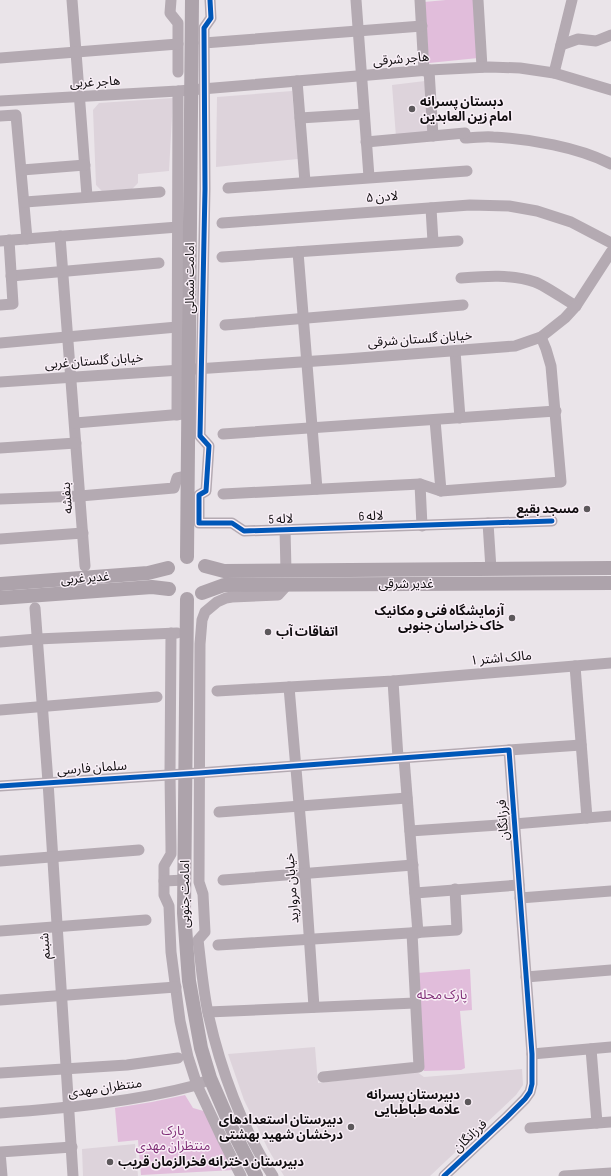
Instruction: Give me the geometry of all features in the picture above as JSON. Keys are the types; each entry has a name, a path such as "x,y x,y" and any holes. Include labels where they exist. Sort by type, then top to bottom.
{"main road":[{"name":"امامت شمالی","path":"187,557 187,476 194,436 183,414 189,369 192,0"},
{"path":"187,557 198,560 205,566 208,578 206,588 198,596 188,600 177,597 169,589 166,579 168,568 176,560 187,557"},
{"name":"غدیر شرقی","path":"205,566 224,571 287,578 611,583"},
{"name":"غدیر غربی","path":"0,584 148,573 168,568"},
{"path":"611,568 611,583"},
{"name":"غدیر شرقی","path":"202,593 224,585 287,578 491,569 611,568"},
{"name":"غدیر غربی","path":"0,598 152,587 169,589"},
{"name":"امامت جنوبی","path":"188,600 194,633 185,774 184,913 189,981 208,1071 232,1129 256,1176"}],"street":[{"path":"72,0 87,196"},
{"path":"171,0 170,13 178,23 178,72"},
{"path":"194,436 189,369 177,327 178,227 191,90 204,44 204,28 211,18 210,0"},
{"path":"356,0 369,177"},
{"path":"420,0 434,136"},
{"path":"478,0 482,67"},
{"path":"554,73 572,0"},
{"path":"204,44 422,26"},
{"path":"561,45 578,39 596,41 611,35"},
{"path":"0,58 122,47 178,44"},
{"name":"هاجر شرقی","path":"191,90 482,67 520,68 554,73 611,90"},
{"path":"297,81 305,182"},
{"name":"هاجر غربی","path":"0,102 191,90"},
{"path":"300,118 364,114"},
{"path":"0,116 16,115 28,239"},
{"path":"366,142 434,136 492,136 539,142 571,149 611,164"},
{"path":"22,170 85,165"},
{"path":"228,188 466,170"},
{"path":"25,202 87,196 160,192"},
{"name":"لادن ۵","path":"222,223 296,219 470,205 509,206 537,211 571,222 611,243"},
{"path":"431,208 434,242"},
{"path":"0,305 14,304 5,241 178,227"},
{"name":"بنفشه","path":"60,236 85,566"},
{"path":"222,257 458,240"},
{"path":"298,252 316,489"},
{"name":"خیابان گلستان شرقی","path":"189,369 307,362 515,346 540,337 565,318 576,306 610,255"},
{"path":"11,276 159,263"},
{"path":"461,278 508,276 536,282 576,306"},
{"path":"226,325 462,305"},
{"path":"0,342 177,327"},
{"path":"222,494 420,484 440,491 561,482 551,366 546,349 540,337"},
{"path":"455,351 460,418"},
{"name":"خیابان گلستان غربی","path":"0,382 189,369"},
{"path":"224,434 556,411"},
{"path":"75,422 183,414"},
{"path":"435,420 440,491"},
{"name":"لاله 5","path":"194,436 209,446 206,491 199,495 199,523 232,522 244,531 320,528"},
{"path":"0,448 76,443"},
{"path":"0,499 80,496 174,488 177,478 187,476"},
{"path":"420,484 422,526"},
{"name":"لاله 6","path":"320,528 552,521"},
{"path":"488,523 491,569"},
{"path":"273,1176 244,1123 221,1063 208,1012 198,940 205,932 203,894 199,882 199,773 194,633 205,612 217,602 232,597 278,595 287,578 285,529"},
{"path":"0,539 83,532"},
{"name":"شبنم","path":"35,608 70,1108 73,1176"},
{"path":"0,642 37,639 194,633"},
{"path":"171,634 171,854 164,866 164,895 169,906 171,952 180,1021 188,1057 197,1085 241,1176"},
{"name":"مالک اشتر ۱","path":"217,691 393,680 611,663"},
{"path":"575,666 587,818"},
{"path":"323,1077 419,1067 415,1003 415,892 407,798 401,758 393,680"},
{"name":"خیابان مروارید","path":"289,687 305,874 314,1007"},
{"path":"0,710 157,697"},
{"path":"185,774 581,745"},
{"name":"فرزانگان","path":"444,1176 507,1117 530,1092 533,1076 509,750"},
{"name":"سلمان فارسی","path":"0,786 185,774"},
{"path":"219,812 407,798"},
{"path":"410,831 611,816"},
{"path":"0,861 139,850"},
{"path":"223,880 413,865"},
{"path":"164,881 185,880"},
{"path":"415,892 519,885"},
{"path":"218,945 457,930 455,890"},
{"path":"520,898 611,891"},
{"path":"184,913 203,911"},
{"path":"0,931 146,920"},
{"path":"526,977 611,970"},
{"path":"0,1000 176,987"},
{"path":"208,1012 415,1003"},
{"path":"532,1054 611,1047"},
{"path":"591,1049 597,1123"},
{"path":"0,1073 127,1065 178,1058"},
{"path":"208,1071 221,1063"},
{"name":"منتظران مهدی","path":"0,1113 70,1108 156,1095 197,1085 208,1071"},
{"path":"530,1128 611,1122"},
{"path":"2,1176 0,1152 72,1147"},
{"path":"564,1176 611,1173"}],"shaded area":[{"name":"دبستان پسرانه امام زین العابدین","path":"425,81 431,134 396,137 392,85"},
{"path":"292,91 298,159 216,167 217,97"},
{"path":"173,98 169,171 138,174 138,183 132,189 102,191 96,185 93,110 99,103"},
{"name":"دبیرستان استعدادهای درخشان شهید بهشتی","path":"315,1047 318,1083 417,1072 424,1077 522,1069 523,1085 516,1095 430,1176 284,1176 268,1149 244,1100 228,1054"},
{"name":"دبیرستان دخترانه فخرالزمان قریب","path":"135,1144 138,1176 83,1176 82,1149"}],"green space":[{"path":"473,0 478,58 429,63 424,2"},
{"name":"پارک محله","path":"470,969 472,1010 460,1011 465,1068 461,1070 424,1071 417,973"},
{"name":"پارک منتظران مهدی","path":"185,1095 193,1108 207,1112 234,1170 141,1175 138,1140 118,1142 115,1108"}],"cycle path":[{"path":"210,0 211,18 204,28 205,189 200,436 209,446 206,491 199,495 199,523 232,523 244,531 552,521"},
{"path":"0,786 509,750 532,1054 532,1084 530,1092 525,1099 444,1176"}],"place":[{"name":"دبستان پسرانه امام زین العابدین","path":"412,109"},
{"name":"مسجد بقیع","path":"587,509"},
{"name":"آزمایشگاه فنی و مکانیک خاک خراسان جنوبی","path":"512,618"},
{"name":"اتفاقات آب","path":"268,632"},
{"name":"دبیرستان پسرانه علامه طباطبایی","path":"468,1102"},
{"name":"دبیرستان استعدادهای درخشان شهید بهشتی","path":"351,1127"},
{"name":"دبیرستان دخترانه فخرالزمان قریب","path":"110,1162"}]}
